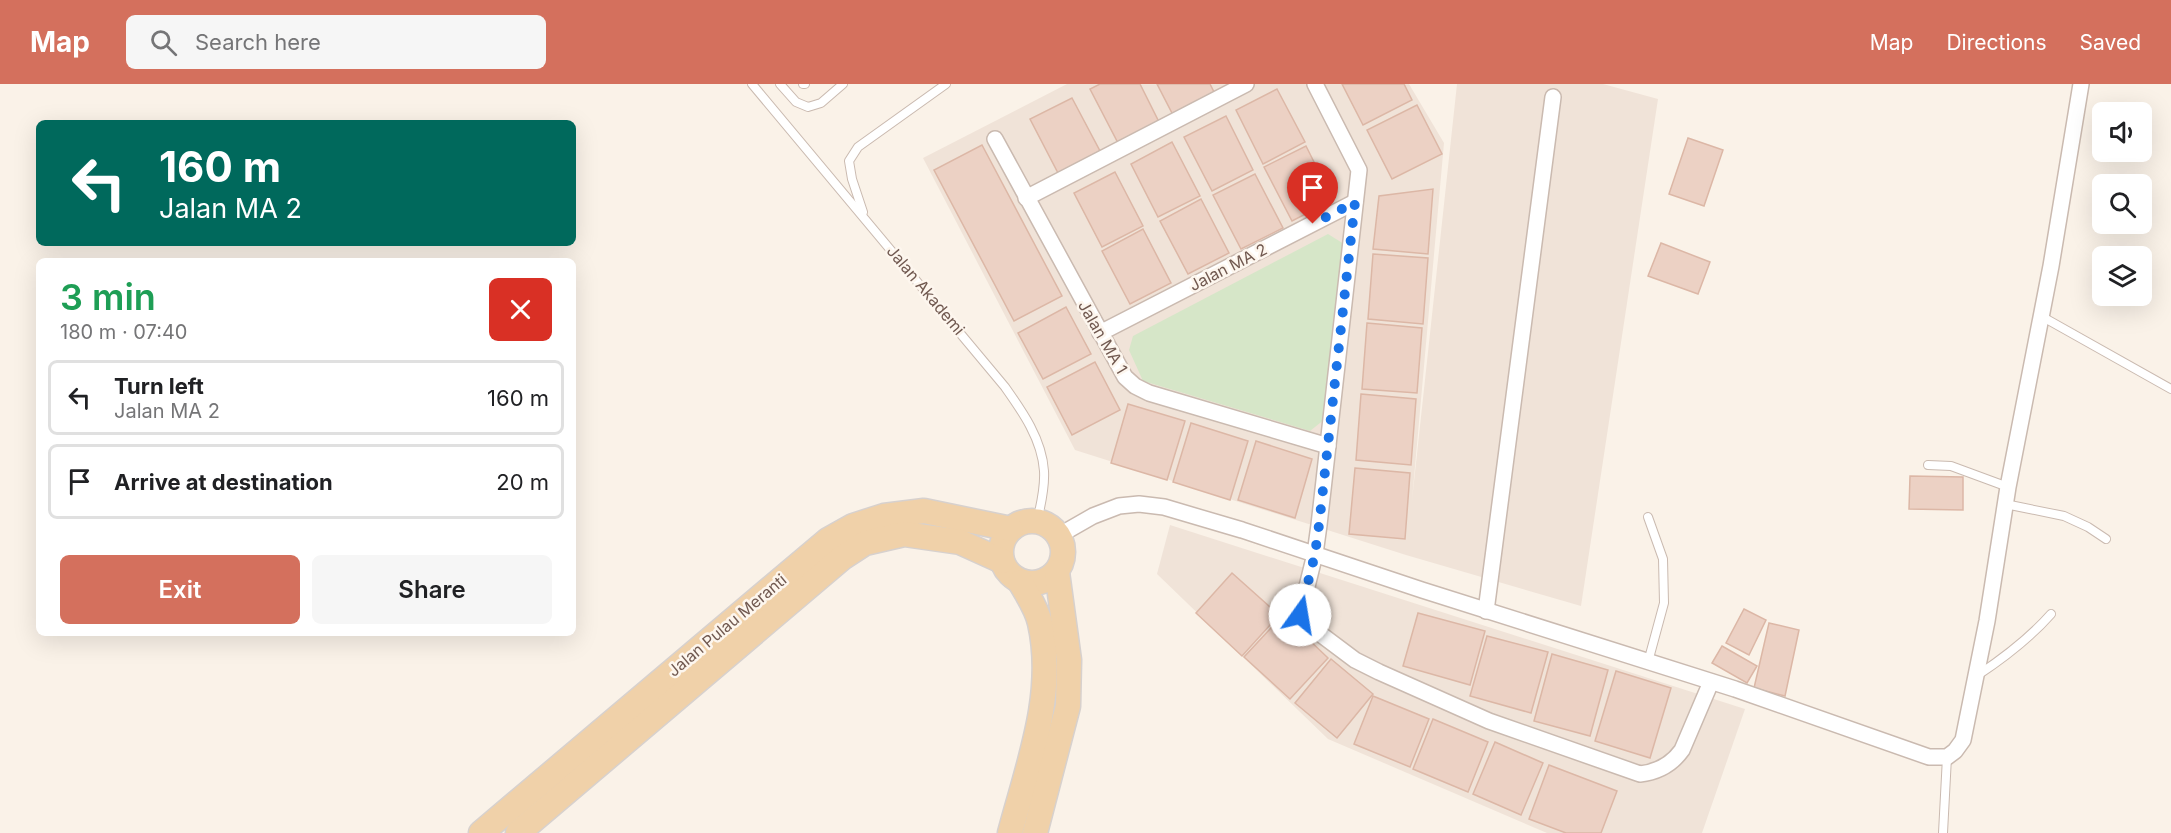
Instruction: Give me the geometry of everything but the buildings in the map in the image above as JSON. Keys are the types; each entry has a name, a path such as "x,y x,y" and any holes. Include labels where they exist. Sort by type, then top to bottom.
{"main road":[{"name":"Jalan Pulau Meranti","path":"481,833 828,540 853,526 884,516 924,512 1011,529"},
{"path":"1010,833 1044,704 1045,657 1040,622 1020,582 1006,570 1002,561 1002,544 1011,529 1028,521 1037,521 1045,524 1058,536 1064,554 1062,564 1051,578 1036,584 1020,582"},
{"name":"Jalan Pulau Meranti","path":"518,833 834,565 865,543 904,534 960,542 1002,561"},
{"path":"1035,833 1068,706 1069,660 1057,572"}],"street":[{"path":"1026,198 1246,84"},
{"path":"1315,84 1359,170 1315,554 1300,615 1311,627 1355,660 1489,721 1640,774 1653,773 1675,759 1682,750 1712,682"},
{"path":"1058,536 1093,516 1119,506 1139,504 1164,507 1712,682 1929,757 1947,757 1963,740 1976,676 2081,84"},
{"path":"1486,611 1553,97"},
{"name":"Jalan MA 1","path":"995,139 1125,377 1142,389 1328,446"},
{"name":"Jalan MA 2","path":"1100,333 1355,202"}],"lane":[{"name":"Jalan Akademi","path":"752,84 865,216 1005,387 1025,415 1037,442 1044,469 1043,493 1037,521"},
{"path":"780,84 796,102 808,107 821,103 843,84"},
{"path":"865,216 852,179 849,161 858,147 946,84"},
{"path":"2041,316 2171,389"},
{"path":"1928,465 1950,466 2008,487"},
{"path":"2005,504 2064,516 2088,527 2106,539"},
{"path":"1648,517 1663,559 1664,603 1648,662"},
{"path":"1976,676 2008,655 2036,631 2050,614"},
{"path":"1943,833 1947,757"}],"shaded area":[{"path":"1067,84 1409,84 1444,143 1412,500 1457,84 1603,84 1658,99 1581,606 1406,555 1075,450 923,158"},
{"path":"1170,525 1745,709 1702,833 1547,833 1328,739 1157,574"}],"green space":[{"path":"1328,234 1344,244 1325,419 1310,431 1143,381 1129,350 1133,336"}],"route":[{"path":"1300,615 1315,554 1319,525 1355,202 1313,224"}]}
